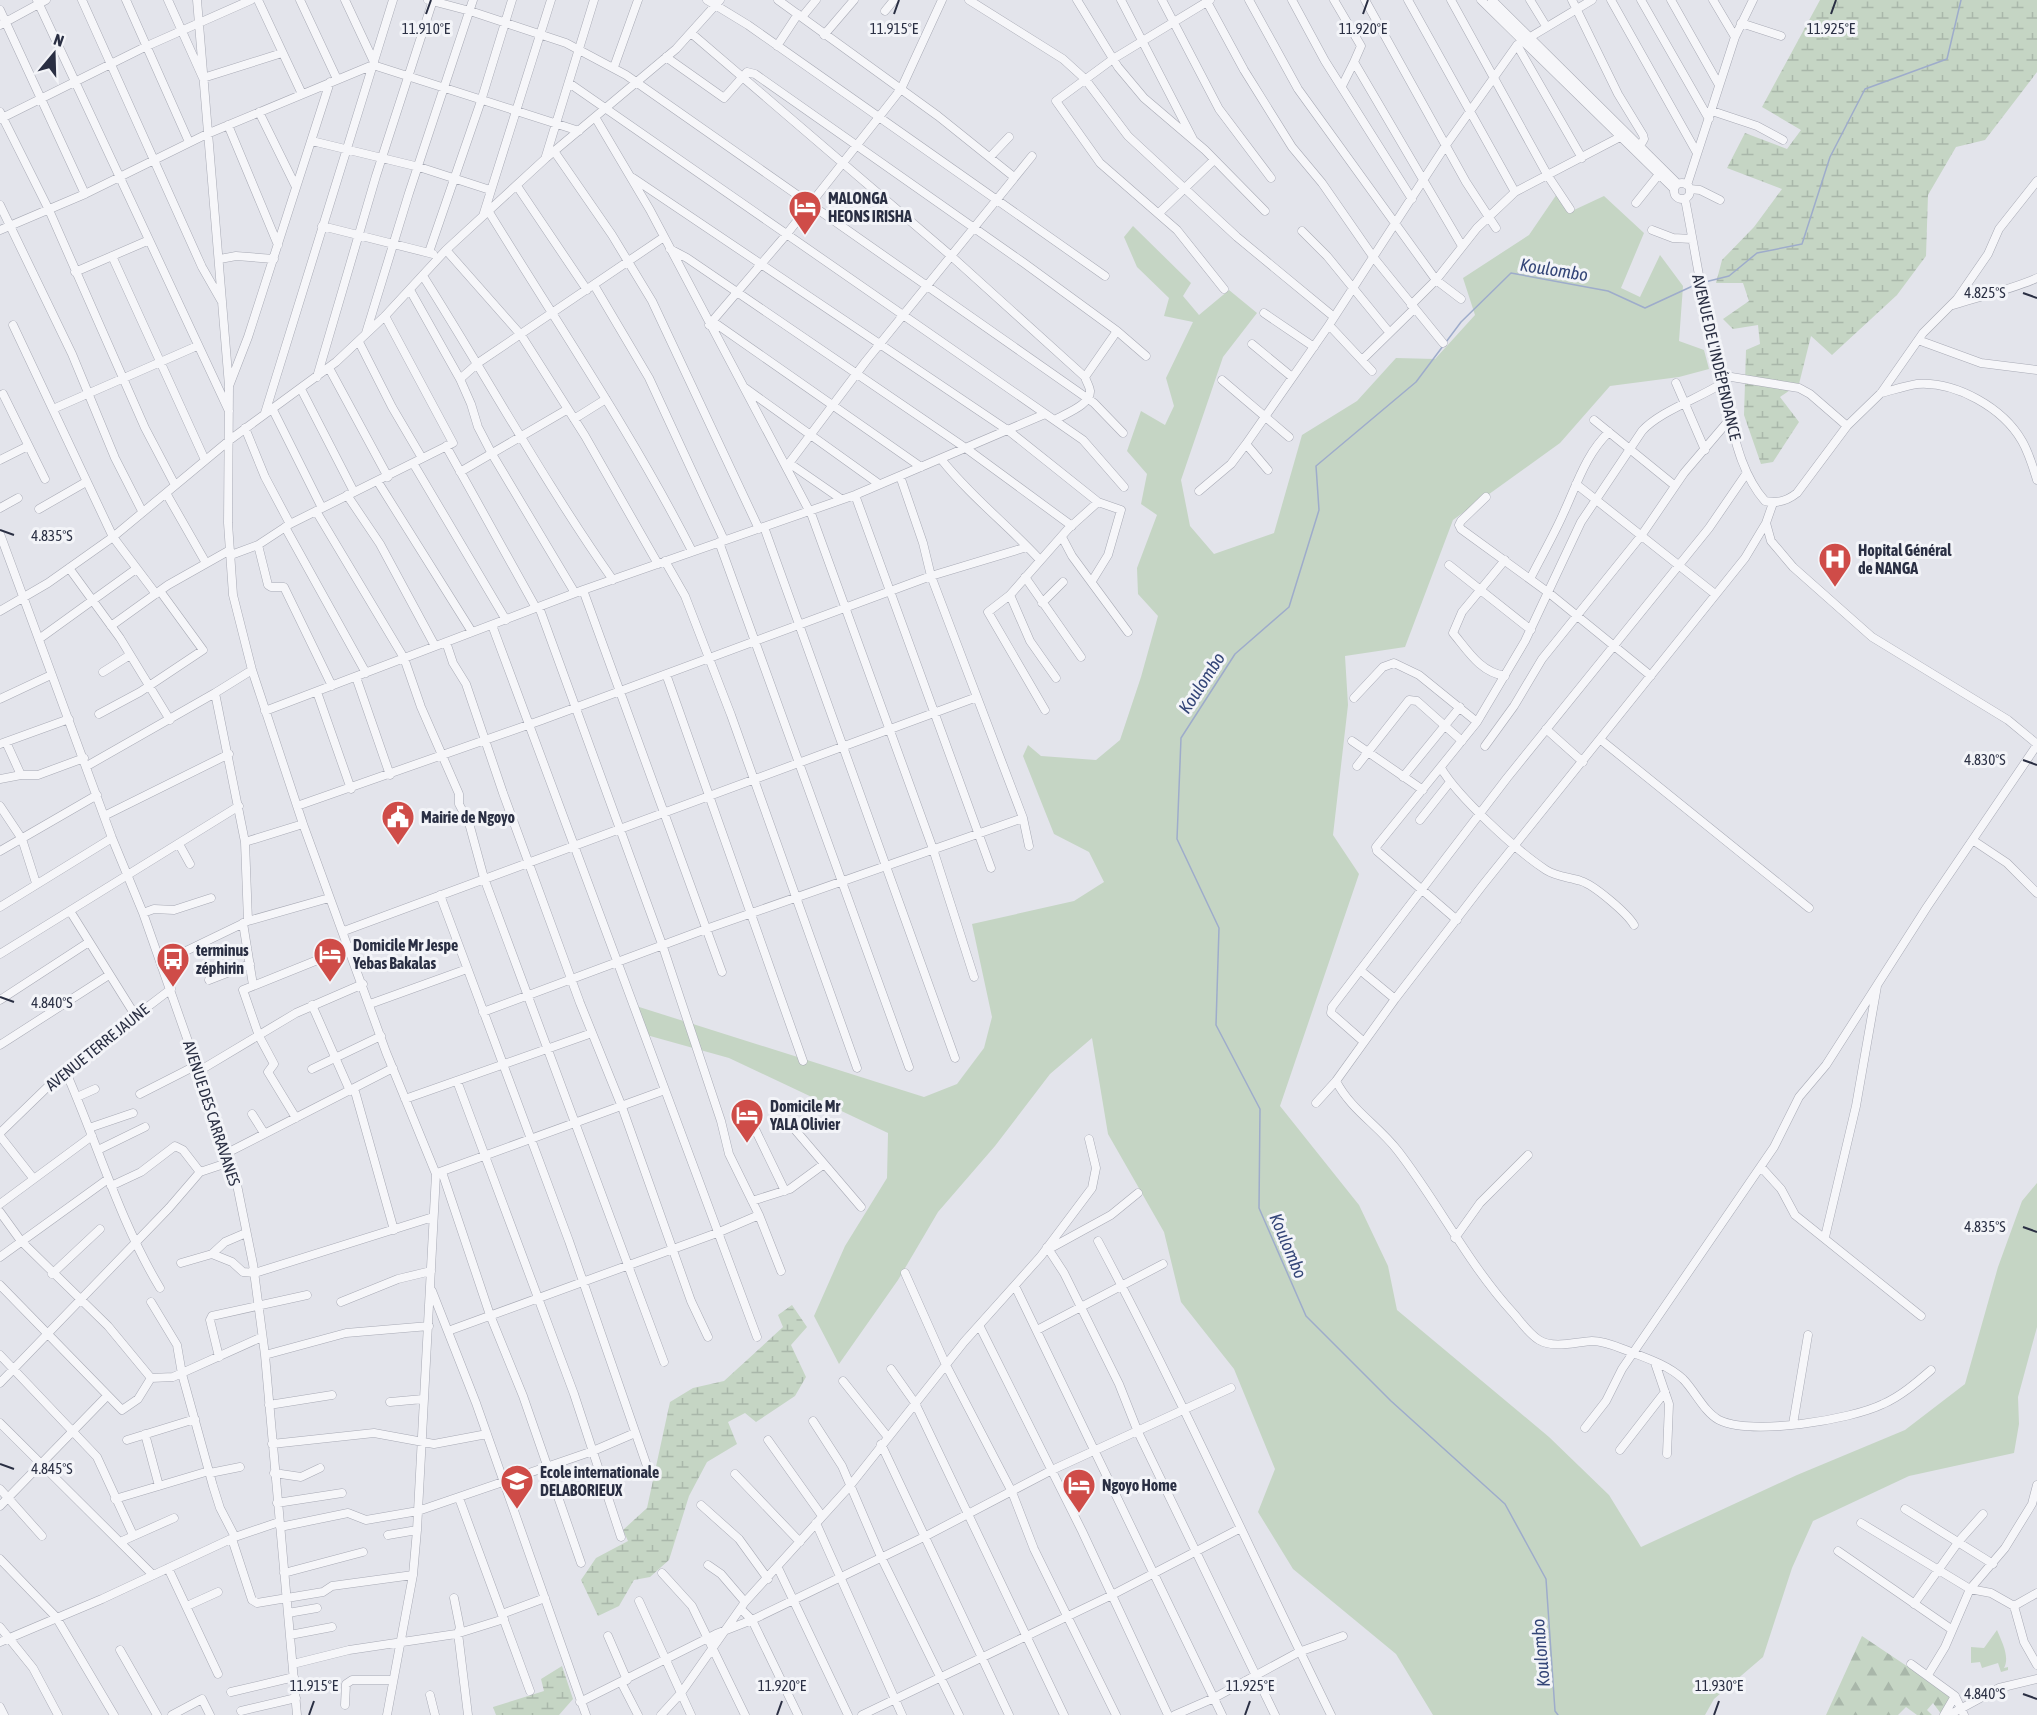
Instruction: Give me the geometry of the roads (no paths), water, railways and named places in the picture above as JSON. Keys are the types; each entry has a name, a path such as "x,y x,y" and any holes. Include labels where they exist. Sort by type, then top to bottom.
{"street":[{"path":"82,0 202,267 223,303"},
{"path":"126,0 189,142"},
{"path":"168,0 203,78"},
{"path":"197,0 229,386 230,552 233,595 252,670 329,898 344,931 405,1099 439,1173 490,1316 523,1395 581,1563"},
{"path":"175,485 145,428 49,210 1,116 147,46 251,0"},
{"path":"258,0 302,94"},
{"path":"229,386 234,378 296,187 334,81 300,0"},
{"path":"345,0 373,64"},
{"path":"393,0 322,226 268,411 319,510 404,658 441,756 459,794 459,804 469,823 484,879 529,994 546,1048 664,1362"},
{"path":"317,376 431,0 580,48 614,67 1087,399 1102,410 1123,433"},
{"path":"366,336 473,0"},
{"path":"429,252 456,178 512,0"},
{"path":"551,0 490,190 486,215 554,312 656,480 692,551"},
{"path":"546,158 594,0"},
{"path":"614,67 638,0"},
{"path":"778,0 901,89 1014,177"},
{"path":"777,46 800,16 816,0"},
{"path":"824,34 854,0"},
{"path":"885,11 894,0"},
{"path":"711,323 762,265 901,89 942,0"},
{"path":"969,0 1064,59 1085,79 1128,136 1237,237 1334,317"},
{"path":"1077,0 1113,59 1144,98 1193,140 1265,211"},
{"path":"1121,0 1193,140"},
{"path":"1162,0 1219,109 1271,178"},
{"path":"1249,0 1298,89 1436,280 1461,299"},
{"path":"1292,0 1412,199"},
{"path":"1334,0 1361,46 1342,86"},
{"path":"1365,0 1487,218 1496,228"},
{"path":"1408,0 1515,192"},
{"path":"1451,0 1548,176 1570,209"},
{"path":"1481,0 1660,173 1676,186 1700,190 1720,200"},
{"path":"1492,0 1523,40 1640,146 1676,186 1677,197 1685,199 1697,153 1735,37 1753,0"},
{"path":"1530,0 1546,26"},
{"path":"1572,0 1618,94 1643,135 1640,146"},
{"path":"1199,491 1231,464 1246,444 1329,325 1446,145 1494,76 1523,40 1592,0"},
{"path":"1611,0 1697,153"},
{"path":"1641,0 1711,115 1757,126 1783,140"},
{"path":"1671,0 1719,85"},
{"path":"1713,0 1735,37"},
{"path":"3,23 40,1 75,82 120,176 147,241 230,413"},
{"path":"0,611 24,599 112,537 245,428 329,368 366,336 443,253 546,158 666,57 691,33 714,1 1105,276"},
{"path":"1224,289 1188,243 1159,213 1100,163 1057,103 1113,59 1173,20 1208,1 1244,70 1292,147 1322,183 1374,258 1443,343"},
{"path":"0,10 3,23 41,98 85,194"},
{"path":"1741,23 1781,36"},
{"path":"691,33 842,165 951,255 1085,377 1090,391 1087,399 1055,420"},
{"path":"1523,40 1582,158"},
{"path":"203,78 282,53"},
{"path":"666,57 721,97 727,96 740,77 747,72 755,74 1118,331 1146,356"},
{"path":"1354,62 1462,246"},
{"path":"0,231 85,194 189,142 373,64 409,78 579,131"},
{"path":"569,83 1083,440 1124,487"},
{"path":"259,112 296,187"},
{"path":"595,117 632,177 711,323 741,386 788,465 810,511 933,849 974,977"},
{"path":"228,125 278,245"},
{"path":"1362,360 1413,307 1487,218 1515,192 1622,136"},
{"path":"990,157 1009,137"},
{"path":"312,141 419,167 490,190"},
{"path":"554,151 629,262 663,322 762,528 845,746 955,1058"},
{"path":"788,465 878,345 1032,156"},
{"path":"1159,213 1214,160"},
{"path":"1636,204 1660,173"},
{"path":"632,177 878,345 1009,431 1098,502 1121,510 1108,555 1092,581"},
{"path":"1316,1103 1336,1081 1395,999 1515,845 1745,558 1766,523 1773,503 1789,500 1797,493 1847,426 1881,393 1918,340 1949,307 1976,273 2000,229 2037,181"},
{"path":"517,186 586,290"},
{"name":"AVENUE DE L'INDÉPENDANCE","path":"1685,199 1698,278 1730,420 1746,474 1765,501 1773,503"},
{"path":"0,205 89,394 115,458 142,511"},
{"path":"322,226 429,252 443,253 521,335 685,596 755,779 857,1068"},
{"path":"1302,231 1327,256 1389,332"},
{"path":"1652,231 1674,238 1692,239"},
{"path":"460,379 478,363 664,237"},
{"path":"75,272 147,241"},
{"path":"670,249 967,448 1072,526"},
{"path":"112,256 205,460"},
{"path":"220,259 236,256 274,259"},
{"path":"423,276 580,534 613,580"},
{"path":"1949,307 2037,278"},
{"path":"594,285 649,378 721,541 840,882 909,1067"},
{"path":"410,290 460,379 478,427 492,454 579,592 619,692 722,972"},
{"path":"1264,313 1314,347"},
{"path":"111,626 158,592 206,563 230,552 258,545 288,526 388,477 446,447 453,441 385,316"},
{"path":"711,323 921,467"},
{"path":"13,325 112,537 203,649 150,686 99,714"},
{"path":"1329,325 1372,371"},
{"path":"1085,377 1118,331"},
{"path":"1918,340 1981,363 2037,370"},
{"path":"359,342 392,407 422,458"},
{"path":"1252,344 1292,377"},
{"path":"53,409 196,346"},
{"path":"329,368 388,477"},
{"path":"1457,920 1420,890 1376,849 1477,722 1531,630 1581,522 1652,419 1686,404 1720,380 1799,388 1810,394 1847,426"},
{"path":"1222,381 1289,437"},
{"path":"1676,382 1705,450"},
{"path":"1881,393 1918,384 1961,392 1978,400 2011,425 2023,441 2037,480"},
{"path":"741,386 879,484"},
{"path":"301,389 351,494 435,646"},
{"path":"3,394 45,479"},
{"path":"574,419 606,399"},
{"path":"460,472 568,409"},
{"path":"265,711 537,607 855,495 1045,414"},
{"path":"1594,420 1674,485"},
{"path":"1485,746 1514,706 1542,659 1641,536 1674,485 1730,420"},
{"path":"245,428 288,526 366,673"},
{"path":"1530,579 1596,444 1609,432"},
{"path":"1246,444 1269,470"},
{"path":"0,460 28,446"},
{"path":"446,447 537,607 663,947 721,1120 729,1154 759,1215 781,1271"},
{"path":"941,459 990,513 1040,560"},
{"path":"413,463 506,620"},
{"path":"788,465 841,499"},
{"path":"1364,1042 1330,1011 1420,890 1546,729 1710,528 1746,474"},
{"path":"900,476 923,543 931,576 1023,818 1029,846"},
{"path":"39,509 86,482"},
{"path":"378,482 472,632"},
{"path":"1576,484 1715,594"},
{"path":"166,493 206,563"},
{"path":"855,495 991,868"},
{"path":"0,508 18,498"},
{"path":"1486,498 1459,525 1651,676"},
{"path":"1045,710 988,615 990,610 1010,595 1072,526 1098,502"},
{"path":"1585,1428 1606,1401 1622,1369 1761,1167 1780,1137 1794,1104 1826,1065 1878,982 2037,745 2008,720 1872,638 1793,567 1771,541 1766,523"},
{"name":"AVENUE DES CARRAVANES","path":"0,534 3,550 24,599 86,762 112,838 171,989 230,1161 255,1273 265,1355 297,1715"},
{"path":"1062,537 1072,556 1128,632"},
{"path":"258,545 268,585 284,587 332,686"},
{"path":"297,806 351,789 575,708 931,576 1027,547"},
{"path":"1505,560 1462,612 1453,633 1487,671 1505,676"},
{"path":"1449,565 1531,630"},
{"path":"69,568 111,626 170,720"},
{"path":"39,639 136,569"},
{"path":"1025,577 1081,657"},
{"path":"1042,603 1063,582"},
{"path":"1010,595 1030,641 1056,678"},
{"path":"492,625 757,1337"},
{"path":"446,642 453,663 466,684 528,861 622,1107 691,1301 708,1337"},
{"path":"103,672 130,655"},
{"path":"1354,698 1383,667 1394,663 1419,675 1477,722"},
{"path":"0,779 38,775 86,762 170,720 252,670"},
{"path":"666,674 804,1061"},
{"path":"0,699 51,675"},
{"path":"356,677 390,775"},
{"path":"317,692 351,789"},
{"path":"215,693 245,842 246,922 254,985"},
{"path":"344,931 528,861 977,697"},
{"path":"1357,766 1409,700 1417,701 1462,741"},
{"path":"1403,777 1460,708"},
{"path":"21,775 3,743 69,719"},
{"path":"1546,729 1583,762"},
{"path":"1601,740 1809,908"},
{"path":"1352,741 1423,790"},
{"path":"104,816 229,754"},
{"path":"1441,768 1449,782 1515,845 1546,870 1595,888 1630,918 1634,925"},
{"path":"1420,820 1449,782"},
{"path":"0,851 97,795"},
{"path":"0,806 22,839 36,883"},
{"path":"0,954 239,806"},
{"path":"483,1012 663,947 706,929 1023,818"},
{"path":"245,842 303,824"},
{"path":"0,907 112,838"},
{"path":"1974,841 2007,863 2037,893"},
{"path":"179,844 190,864"},
{"path":"440,895 647,1466"},
{"path":"143,913 154,909 174,910 211,898"},
{"path":"161,963 246,922 329,898"},
{"path":"70,911 135,1014"},
{"path":"0,999 88,942"},
{"path":"296,1118 268,1072 274,1064 259,1036 243,992 245,988 350,947"},
{"path":"209,980 250,963"},
{"path":"370,1004 467,969"},
{"path":"1360,970 1395,999"},
{"path":"0,1045 109,975"},
{"path":"1825,1237 1856,1106 1878,982"},
{"path":"140,1094 198,1068 312,1005 363,984"},
{"name":"AVENUE TERRE JAUNE","path":"0,1132 65,1070 135,1014 171,989"},
{"path":"312,1005 335,1059 352,1090 394,1230"},
{"path":"405,1099 592,1033"},
{"path":"312,1069 381,1036"},
{"path":"227,1153 393,1068"},
{"path":"65,1070 109,1183 160,1288"},
{"path":"457,1081 538,1298 621,1537"},
{"path":"1336,1081 1352,1107 1383,1133 1409,1165 1455,1238 1508,1308 1539,1340 1552,1344 1594,1341 1633,1353 1677,1373 1720,1420 1769,1426 1849,1417 1883,1404 1914,1385 1931,1370"},
{"path":"77,1097 95,1089"},
{"path":"439,1173 665,1090"},
{"path":"89,1128 132,1113"},
{"path":"252,1114 264,1133"},
{"path":"785,1118 861,1207"},
{"path":"98,1150 145,1127"},
{"path":"755,1129 785,1191"},
{"path":"0,1132 33,1178"},
{"path":"0,1204 92,1136"},
{"path":"661,1715 681,1693 743,1605 849,1487 887,1436 946,1365 1048,1248 1094,1185 1096,1168 1089,1139"},
{"path":"0,1257 109,1183 141,1172 175,1146 183,1150 200,1172"},
{"path":"1455,1238 1480,1203 1528,1155"},
{"path":"0,1383 81,1301 200,1172 230,1161"},
{"path":"752,1201 785,1191 812,1175 824,1164"},
{"path":"1761,1167 1782,1189 1795,1215 1921,1316"},
{"path":"387,1715 412,1575 417,1530 433,1217 439,1173"},
{"path":"1048,1248 1111,1215 1138,1193"},
{"path":"0,1212 21,1241 52,1274 108,1326 151,1378 162,1379 182,1374 262,1337"},
{"path":"448,1331 717,1233 759,1215"},
{"path":"212,1254 232,1262 243,1272 255,1273 433,1217"},
{"path":"52,1274 100,1229"},
{"path":"181,1263 212,1254 225,1242 246,1233"},
{"path":"1098,1241 1184,1410 1330,1715"},
{"path":"1048,1248 1119,1384 1138,1432 1275,1715"},
{"path":"1037,1330 1163,1264"},
{"path":"341,1302 398,1279 431,1271"},
{"path":"904,1273 946,1365 1012,1492 1034,1550 1116,1715"},
{"path":"0,1285 120,1409 125,1409 138,1399 151,1378"},
{"path":"1015,1286 1222,1715"},
{"path":"431,1288 487,1434 502,1482 586,1715"},
{"path":"219,1357 210,1320 212,1316 307,1295"},
{"path":"151,1302 173,1335 180,1354 182,1374 209,1472 252,1600 257,1603 287,1599 323,1592 332,1586 412,1575"},
{"path":"265,1355 346,1333 429,1326"},
{"path":"980,1327 1052,1470 1168,1715"},
{"path":"1792,1424 1808,1335"},
{"path":"0,1355 97,1457 133,1535"},
{"path":"1654,1362 1665,1392 1670,1415 1667,1454"},
{"path":"891,1369 915,1403 1064,1715"},
{"path":"843,1381 887,1436"},
{"path":"580,1702 707,1638 752,1620 791,1599 926,1536 1052,1470 1096,1452 1231,1388"},
{"path":"1620,1450 1665,1392"},
{"path":"269,1405 332,1395"},
{"path":"0,1506 107,1396"},
{"path":"390,1402 423,1399"},
{"path":"127,1440 195,1419"},
{"path":"813,1421 842,1466 849,1487 881,1557 959,1715"},
{"path":"0,1424 153,1575"},
{"path":"272,1444 374,1433 434,1444 487,1434"},
{"path":"0,1642 102,1599 233,1538 279,1525 348,1513 366,1520 418,1511 593,1451 635,1433"},
{"path":"145,1434 159,1486"},
{"path":"768,1440 819,1520 839,1577 869,1638 902,1715"},
{"path":"881,1444 1009,1715"},
{"path":"115,1499 209,1472 240,1467"},
{"path":"274,1473 301,1477 320,1468"},
{"path":"735,1474 800,1542"},
{"path":"1928,1675 1945,1647 1970,1589 1993,1564 2032,1504 2037,1485"},
{"path":"0,1489 42,1536"},
{"path":"277,1503 342,1493"},
{"path":"459,1498 530,1691"},
{"path":"701,1505 740,1539 768,1579"},
{"path":"1905,1509 1993,1564"},
{"path":"1914,1604 1959,1541 1983,1514"},
{"path":"120,1542 174,1518"},
{"path":"1861,1523 1970,1589 1991,1593 2014,1606 2024,1642 2037,1665"},
{"path":"862,1715 1110,1596 1239,1528"},
{"path":"388,1535 417,1530"},
{"path":"1838,1551 1951,1629"},
{"path":"284,1573 363,1552"},
{"path":"0,1559 56,1617 114,1715"},
{"path":"708,1565 721,1574 743,1605 798,1715"},
{"path":"168,1568 218,1674"},
{"path":"778,1568 848,1715"},
{"path":"662,1573 692,1606 711,1650 745,1715"},
{"path":"187,1606 218,1592"},
{"path":"2014,1606 2037,1593"},
{"path":"454,1598 460,1628 458,1633 468,1715"},
{"path":"293,1664 349,1650 458,1633 545,1598"},
{"path":"639,1600 691,1715"},
{"path":"288,1613 317,1608"},
{"path":"0,1627 33,1668 58,1715"},
{"path":"291,1635 332,1627"},
{"path":"608,1636 638,1715"},
{"path":"1175,1715 1214,1698 1299,1652 1343,1636"},
{"path":"120,1650 158,1715"},
{"path":"1911,1664 1955,1696 1963,1712"},
{"path":"231,1692 294,1677"},
{"path":"345,1705 344,1690 346,1684 351,1680 393,1680"},
{"path":"1949,1715 1963,1712 1999,1688 2037,1680"},
{"path":"430,1695 435,1715"},
{"path":"1944,1715 1955,1696"},
{"path":"241,1711 296,1698"},
{"path":"172,1715 202,1699 210,1715"},
{"path":"0,1707 4,1715"}],"waterway":[{"name":"Koulombo","path":"1705,282 1729,276 1757,253 1802,244 1830,157 1865,89 1947,59 1961,0"},
{"name":"Koulombo","path":"1446,342 1461,322 1511,273 1608,291 1645,308 1697,284"},
{"name":"Koulombo","path":"1443,346 1416,382 1316,466 1319,510 1289,607 1235,654 1181,738 1177,839 1219,928 1216,1025 1260,1109 1259,1208 1306,1316 1391,1401 1505,1504 1546,1579 1555,1711 1558,1715"}],"place":[{"name":"MALONGA HEONS IRISHA","path":"805,236"},
{"name":"Hopital Général de NANGA","path":"1835,588"},
{"name":"Mairie de Ngoyo","path":"398,846"},
{"name":"Domicile Mr Jespe Yebas Bakalas","path":"330,983"},
{"name":"terminus zéphirin","path":"173,988"},
{"name":"Domicile Mr YALA Olivier","path":"747,1144"},
{"name":"Ecole internationale DELABORIEUX","path":"517,1510"},
{"name":"Ngoyo Home","path":"1079,1514"}]}
